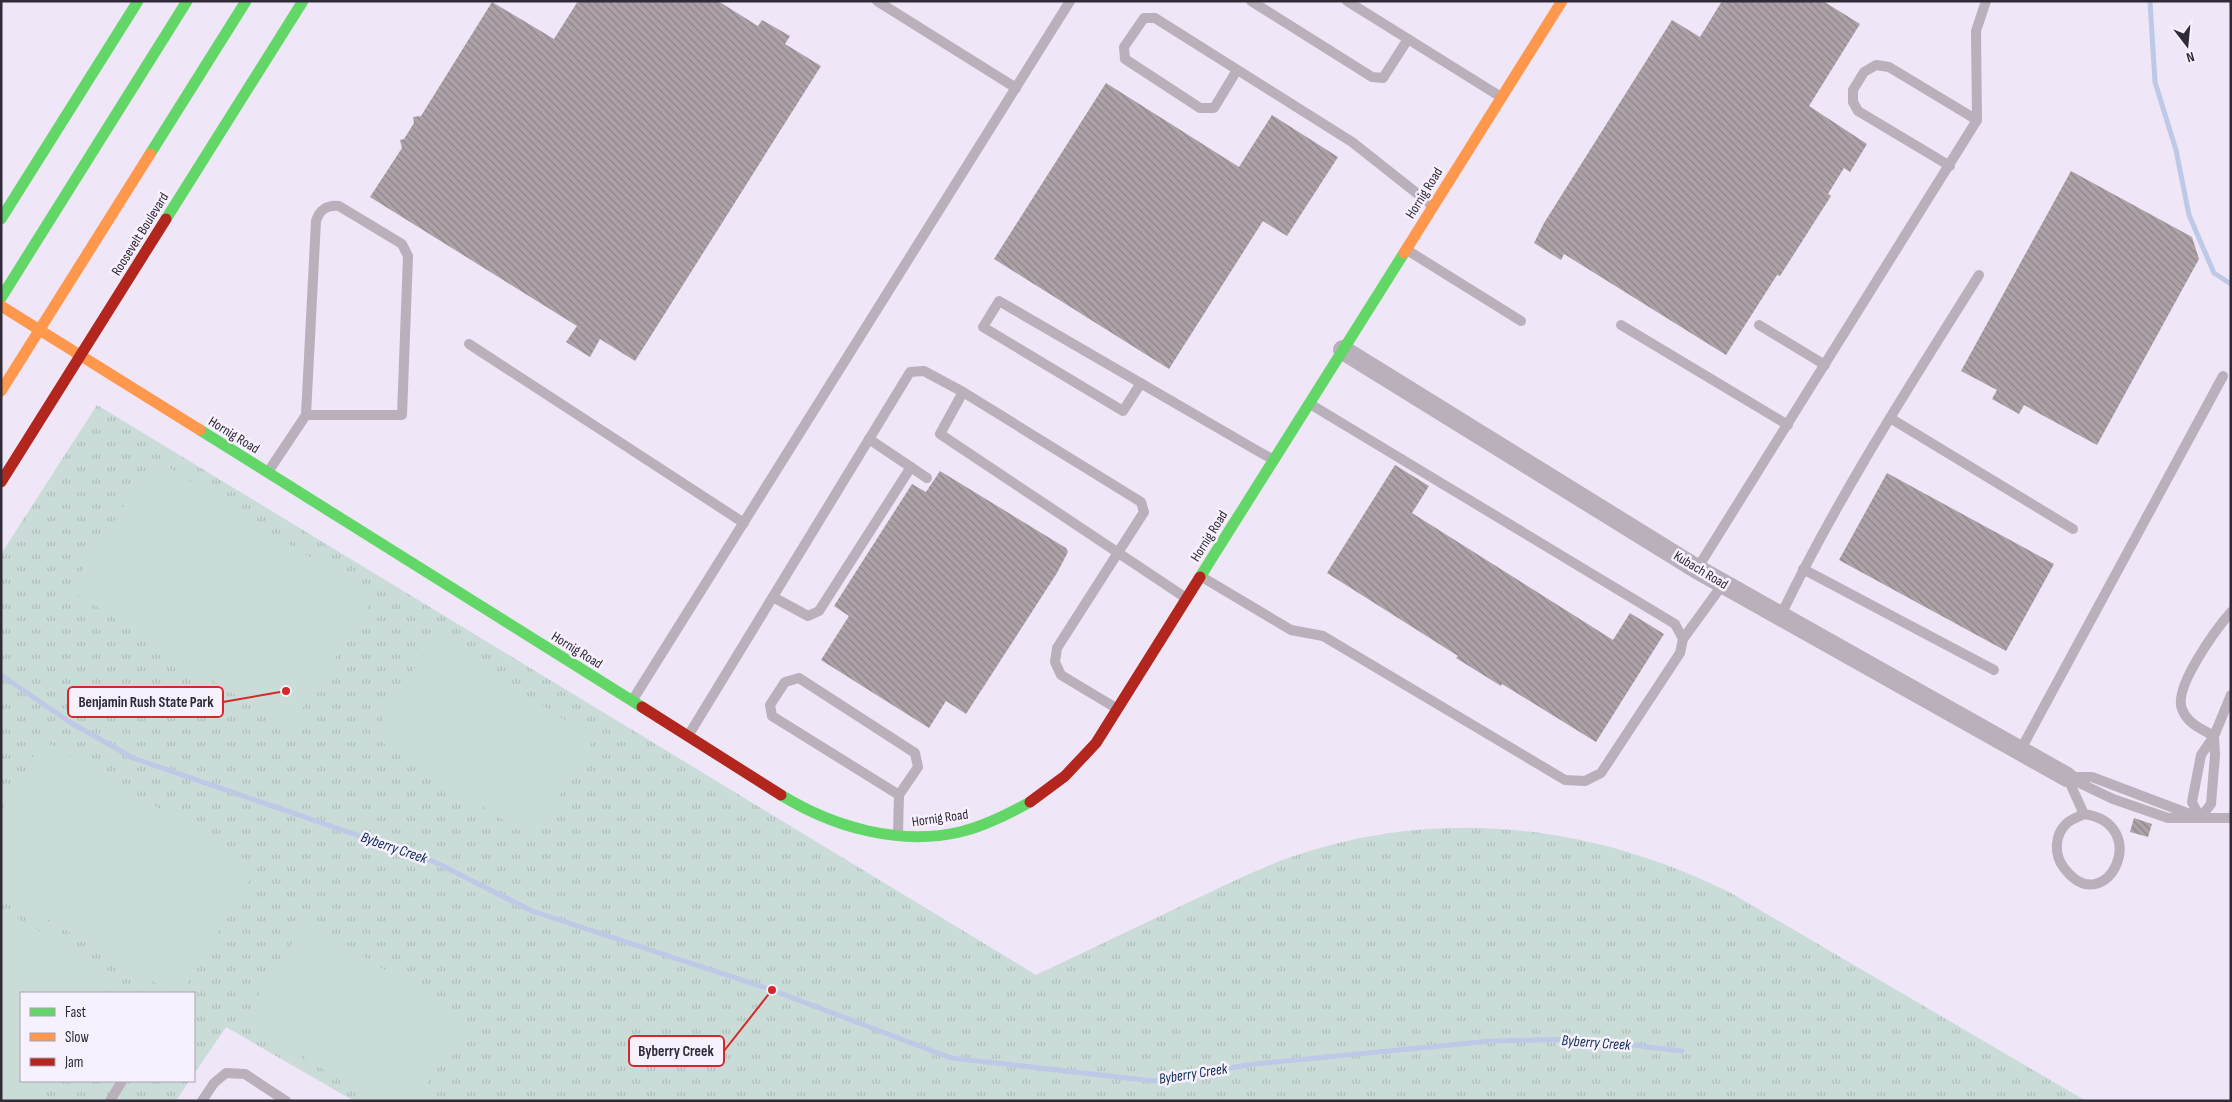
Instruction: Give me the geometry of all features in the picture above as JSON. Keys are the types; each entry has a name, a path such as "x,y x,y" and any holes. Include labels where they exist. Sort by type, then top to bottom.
{"main road":[{"path":"1,219 138,1"},
{"path":"1,298 187,1"},
{"path":"1,391 246,1"},
{"name":"Roosevelt Boulevard","path":"2,482 303,1"},
{"name":"Hornig Road","path":"1,306 632,702 816,815 858,831 897,837 931,837 955,833 980,827 1023,808 1062,781 1096,743 1562,1"}],"street":[{"name":"Kubach Road","path":"1343,350 1697,569 2067,777"}],"lane":[{"path":"877,1 1016,88"},
{"path":"632,702 1070,1"},
{"path":"1251,1 1372,77 1383,78 1408,39"},
{"path":"1347,1 1502,97"},
{"path":"1697,569 1977,120 1976,31 1986,1"},
{"path":"1237,70 1214,108 1200,108 1125,59 1124,47 1144,18 1155,18 1352,142 1434,207"},
{"path":"1950,166 1858,111 1853,102 1853,90 1864,72 1876,65 1889,67 1977,120"},
{"path":"267,473 306,415 316,221 319,213 324,208 331,205 339,206 402,244 408,256 402,415 306,415"},
{"path":"1406,250 1521,321"},
{"path":"1780,617 1803,569 1890,418 1979,276"},
{"path":"1141,383 1123,411 983,327 999,301 1141,383 1274,460"},
{"path":"1621,325 1788,425"},
{"path":"1759,325 1825,366"},
{"path":"469,344 744,522"},
{"path":"687,736 910,372 924,371 963,392 1141,502 1144,512 1057,648 1056,662 1061,675 1118,709"},
{"path":"2020,751 2223,376"},
{"path":"963,392 940,434 1187,599"},
{"path":"1310,404 1675,624 1683,639"},
{"path":"1890,418 2073,528"},
{"path":"869,439 927,478"},
{"path":"773,597 808,616 819,612 911,468"},
{"path":"1803,569 1994,670"},
{"path":"1201,576 1290,630 1323,636 1565,780 1585,781 1601,773 1680,653 1683,639 1723,584"},
{"path":"2214,736 2186,718 2180,708 2181,693 2194,665 2231,612"},
{"path":"897,837 899,794 918,767 915,753 799,678 785,682 770,704 772,716 899,794"},
{"path":"2200,818 2192,802 2201,755 2214,736 2231,695"},
{"path":"2200,818 2211,804 2215,755 2214,736"},
{"path":"2084,814 2067,777 2092,777 2200,818 2231,818"},
{"path":"2084,814 2096,816 2114,831 2120,857 2115,870 2104,881 2092,884 2078,881 2065,870 2059,860 2056,848 2058,835 2067,822 2084,814"},
{"path":"202,1101 214,1083 226,1072 245,1074 286,1101"},
{"path":"110,1101 121,1082"}],"green space":[{"path":"97,405 1036,975 1238,879 1294,856 1349,840 1405,831 1461,828 1516,830 1571,838 1626,852 1679,870 1731,893 2086,1101 354,1101 226,1027 195,1073 195,992 20,992 20,1082 188,1082 176,1101 1,1101 1,554"},
{"path":"154,458 374,598 289,729 70,590"},
{"path":"435,636 594,739 533,839 372,736"},
{"path":"43,740 258,867 183,992 171,992 1,892 1,811"},
{"path":"1,909 111,972 99,992 20,992 20,1082 44,1082 33,1101 1,1101"},
{"path":"307,920 467,1023 416,1101 372,1101 244,1018"}],"building":[{"path":"578,1 718,1 758,26 762,20 790,36 785,44 821,66 635,361 600,339 590,357 566,342 577,326 370,197 402,148 400,140 404,139 414,123 413,117 421,116 492,2 554,39"},
{"path":"1722,1 1823,1 1860,24 1809,106 1867,144 1850,172 1844,168 1828,194 1831,196 1780,276 1777,275 1726,355 1564,254 1561,260 1534,243 1544,223 1672,20 1700,37"},
{"path":"1106,83 1239,167 1272,115 1338,157 1287,236 1263,221 1169,369 994,259"},
{"path":"2071,171 2192,237 2199,259 2097,445 2024,405 2019,414 1992,399 1997,390 1961,371"},
{"path":"1395,465 1429,486 1412,513 1613,640 1630,613 1664,634 1596,742 1456,658 1458,656 1327,573"},
{"path":"940,471 1066,548 1068,552 1057,573 966,714 946,701 929,728 821,660 849,616 834,606 912,484 926,492"},
{"path":"1887,473 2054,564 2006,651 1839,560"},
{"path":"2134,818 2152,824 2148,837 2130,832"}],"waterway":[{"path":"2150,1 2155,82 2176,150 2189,215 2214,273 2231,284"},
{"name":"Byberry Creek","path":"1,675 68,721 133,758 435,862 532,911 772,990 951,1058 1154,1081 1254,1064 1491,1041 1582,1039 1682,1051"}],"traffic: fast":[{"path":"1,219 138,1"},
{"path":"1,298 187,1"},
{"path":"150,154 246,1"},
{"path":"166,219 303,1"},
{"path":"1200,577 1404,253"},
{"path":"200,430 642,707"},
{"path":"781,795 822,816 844,824 867,831 914,837 937,836 969,830 996,820 1030,802"}],"traffic: slow":[{"path":"1404,253 1562,1"},
{"path":"1,391 150,154"},
{"path":"1,306 200,430"}],"traffic: jam":[{"path":"1,482 166,219"},
{"path":"1030,802 1065,776 1096,743 1200,577"},
{"path":"642,707 781,795"}],"place":[{"name":"Benjamin Rush State Park","path":"286,691"},
{"name":"Byberry Creek","path":"772,990"}]}
